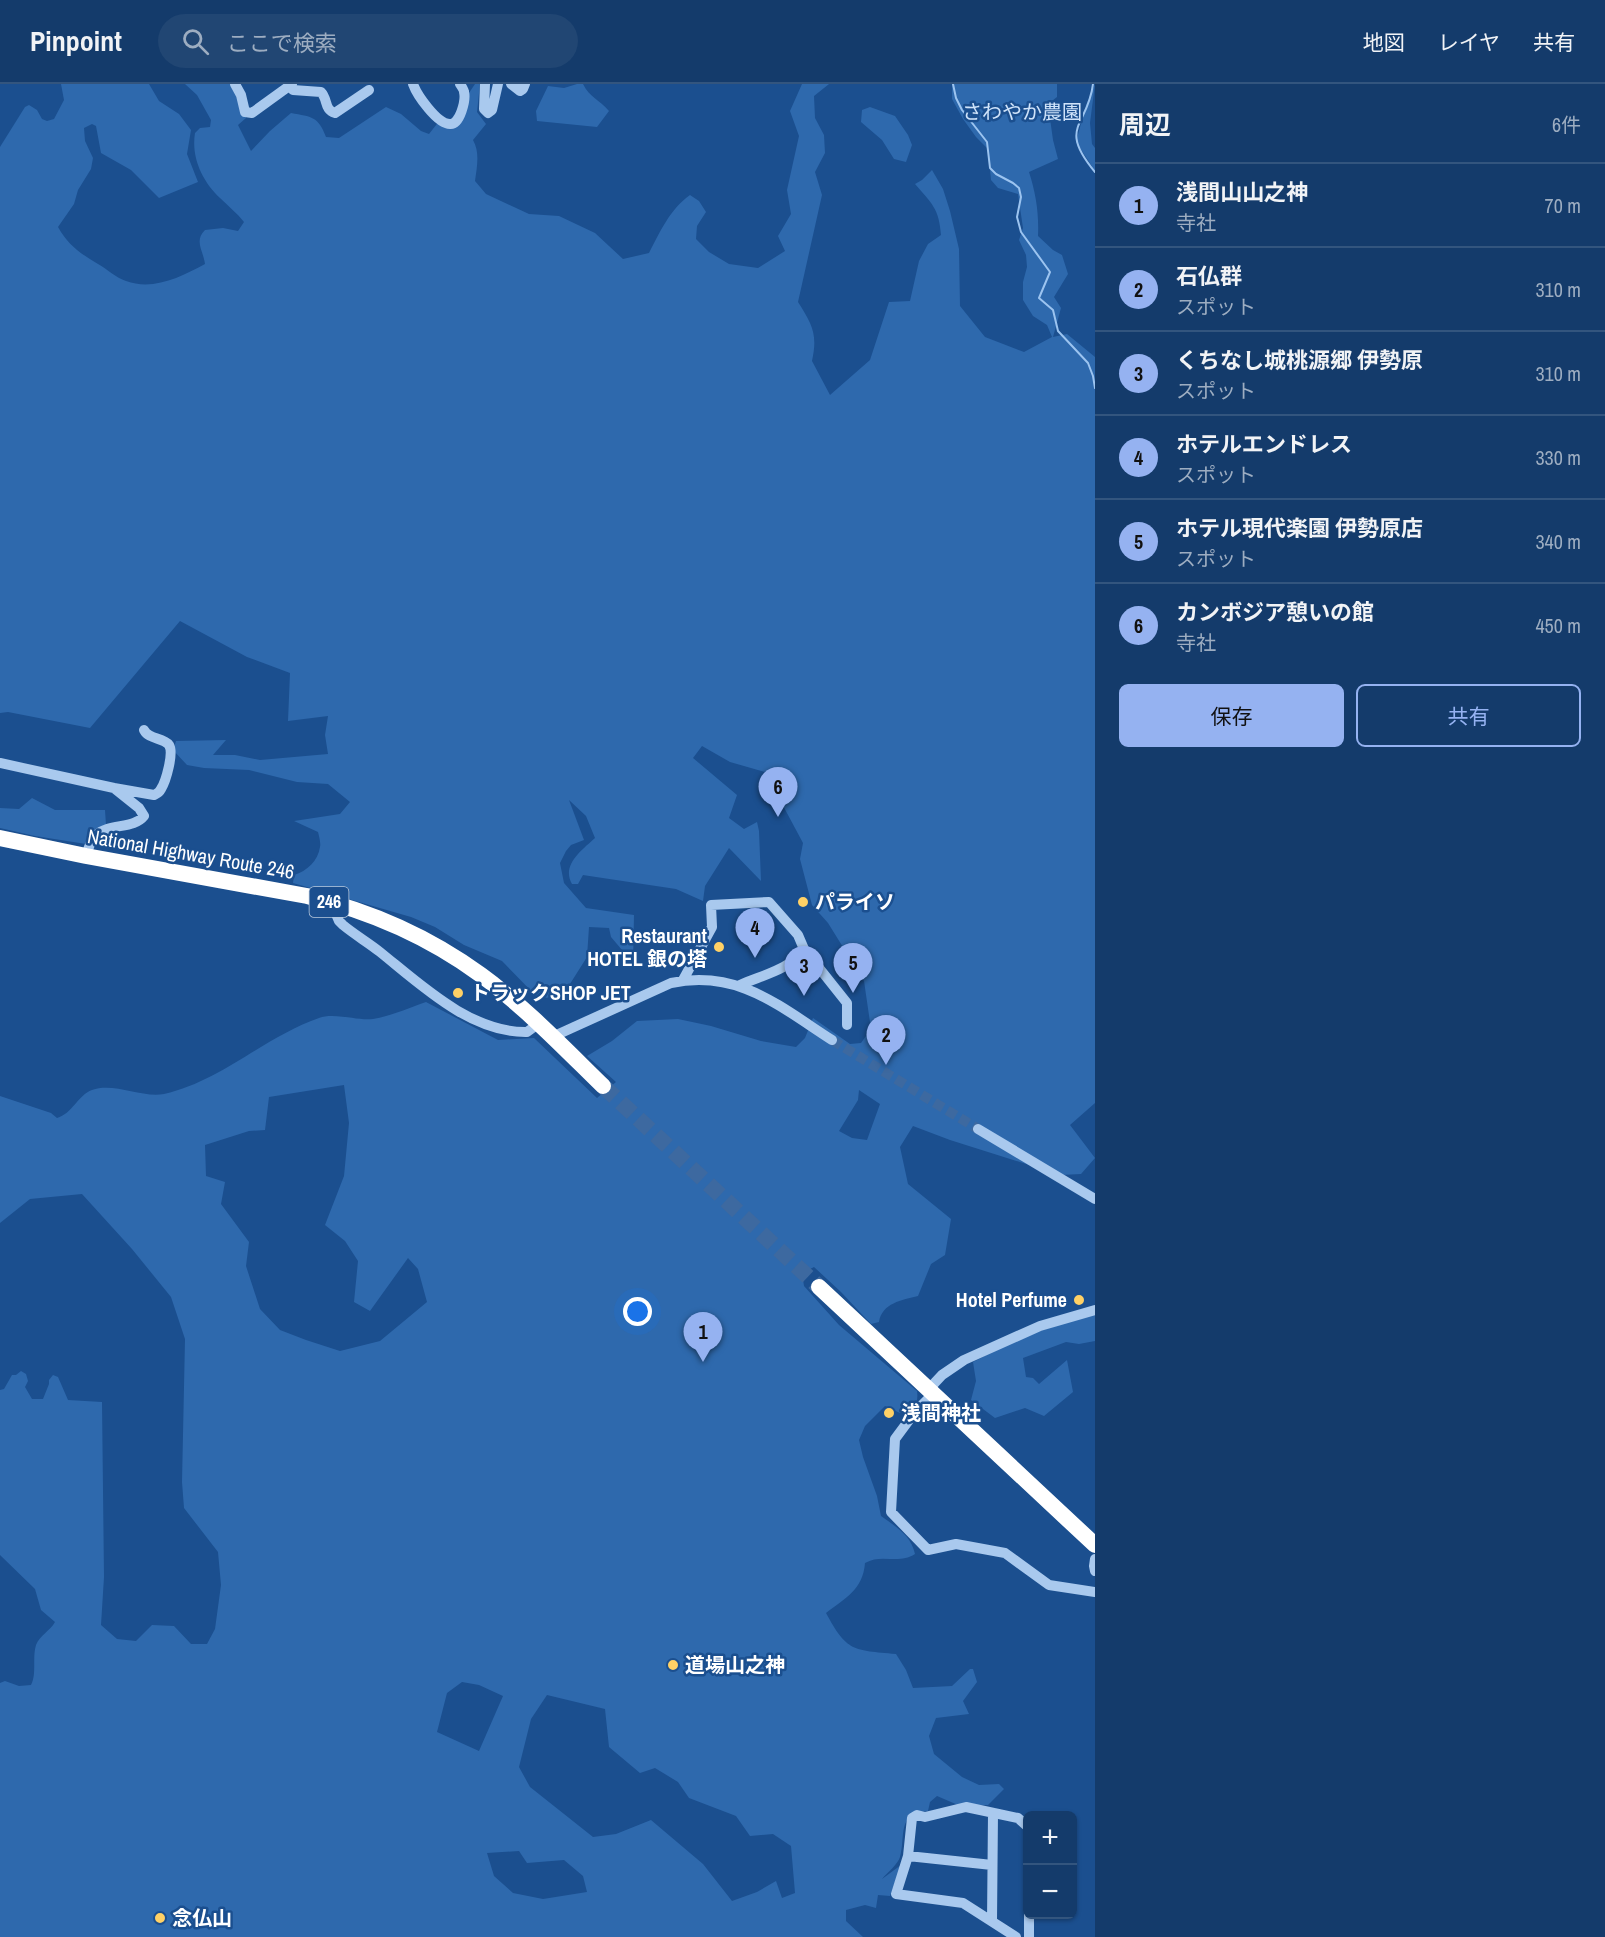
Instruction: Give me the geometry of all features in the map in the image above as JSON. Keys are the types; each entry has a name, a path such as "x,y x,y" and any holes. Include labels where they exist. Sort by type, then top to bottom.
{"highway":[{"name":"National Highway Route 246","path":"0,838 86,856 283,891 331,902 381,919 425,939 483,976 603,1086"},
{"path":"819,1287 1095,1545"}],"street":[{"path":"235,84 241,95 245,112 252,113 290,85 293,90 321,92 326,97 327,108 330,112 335,113 369,87 378,98"},
{"path":"413,84 426,107 445,123 450,124 455,123 459,117 465,96 460,84"},
{"path":"485,84 484,109 488,113 492,110 498,84"},
{"path":"511,84 520,91 525,84"},
{"path":"0,763 154,795 160,790 171,750 166,743 149,736 144,730"},
{"path":"86,856 96,835 109,828 140,820 144,816 139,808 114,788"},
{"path":"331,902 343,925 450,1006 488,1025 506,1029 527,1032 538,1024"},
{"path":"683,980 712,927 711,905 770,902 798,934 804,949 847,1003 848,1025"},
{"path":"740,985 786,966 804,949"},
{"path":"552,1037 656,988 683,980 715,980 740,985 770,1000 832,1040"},
{"path":"978,1129 1095,1199"},
{"path":"1095,1310 1040,1326 964,1360 947,1371 895,1439 891,1512 928,1550 956,1544 1005,1553 1049,1585 1095,1593"},
{"path":"1095,1559 1095,1571"},
{"path":"1016,1937 963,1903 896,1894 908,1856 912,1818 917,1815 925,1817 966,1807 1018,1818 1023,1822"},
{"path":"992,1921 993,1813"},
{"path":"908,1856 992,1865"},
{"path":"1029,1919 1029,1937"}],"green space":[{"name":"さわやか農園","path":"61,84 149,84 159,101 179,114 191,130 187,154 198,182 159,198 131,170 101,153 96,126 92,124 84,128 85,141 93,158 91,169 78,190 74,204 58,227 75,248 115,276 136,284 146,284 177,278 205,264 200,238 205,230 223,228 238,231 244,222 208,184 199,168 196,160 195,133 200,128 210,127 211,120 197,95 185,84 231,84 246,118 238,125 251,151 291,113 304,115 317,121 326,137 339,138 386,107 401,114 421,131 429,134 440,120 448,124 475,84 480,84 477,112 486,124 473,140 477,155 475,181 486,194 529,214 559,216 595,233 623,259 649,253 671,214 690,195 699,201 706,212 697,226 696,239 709,252 729,264 758,268 785,251 778,236 791,214 787,190 799,136 790,111 802,84 829,84 814,96 815,118 824,135 825,153 815,172 822,195 798,302 814,336 812,361 830,395 870,360 889,302 910,301 919,261 928,244 941,235 936,212 915,184 932,170 943,189 959,249 960,306 985,337 1024,352 1052,337 1047,325 1033,316 1023,300 1023,282 1027,267 1026,255 1019,240 1023,228 1018,194 998,188 991,180 988,149 963,119 952,99 952,84 1057,84 1057,97 1048,104 1058,159 1029,172 1034,188 1038,236 1062,255 1068,274 1054,297 1061,308 1053,337 1067,334 1095,357 1095,1103 1070,1125 1095,1158 1081,1174 1061,1175 913,1126 900,1147 908,1184 951,1219 945,1255 931,1264 918,1296 888,1306 879,1322 871,1324 814,1267 802,1273 804,1286 839,1325 917,1391 914,1406 900,1413 885,1406 865,1426 859,1440 881,1516 906,1537 915,1554 902,1559 878,1559 865,1563 864,1572 857,1587 826,1613 840,1635 853,1647 860,1650 896,1654 913,1688 952,1686 970,1669 973,1669 977,1682 963,1701 969,1714 936,1718 929,1736 934,1754 962,1777 979,1785 999,1784 1004,1789 988,1805 958,1805 937,1796 930,1802 928,1811 911,1816 904,1827 899,1860 882,1879 901,1865 890,1896 878,1895 876,1908 865,1905 846,1910 846,1921 863,1937 0,1937 0,1683 5,1681 19,1686 31,1685 34,1676 36,1645 55,1622 41,1610 35,1589 0,1555 0,1390 4,1389 12,1375 21,1371 26,1374 28,1381 25,1387 32,1399 43,1399 53,1375 58,1377 68,1400 102,1402 104,1577 101,1625 117,1639 136,1641 152,1625 174,1626 191,1644 207,1644 215,1629 221,1585 218,1552 184,1508 182,1482 185,1339 171,1297 132,1249 82,1194 30,1199 0,1223 0,1096 51,1113 57,1118 67,1113 87,1092 100,1088 155,1095 185,1088 224,1069 299,1026 325,1016 373,1019 426,1002 498,1040 534,1038 597,1098 616,1082 587,1056 612,1041 637,1021 678,1019 761,1041 796,1047 805,1038 813,1018 850,1044 861,1043 871,1029 864,981 828,923 812,905 800,859 803,843 765,772 730,762 702,746 693,758 737,795 729,818 744,829 757,822 761,881 729,848 705,886 703,901 676,889 583,875 578,884 572,884 569,870 574,858 595,838 586,816 569,800 584,840 571,845 560,863 564,883 586,908 634,915 633,963 611,937 609,928 589,927 587,957 563,995 539,999 502,961 464,945 435,927 411,917 293,883 294,875 303,871 314,861 320,845 318,832 294,821 340,814 350,802 328,784 297,782 249,770 187,765 173,750 176,741 226,740 213,755 235,755 260,760 328,754 325,735 328,716 288,721 290,673 247,657 180,621 90,728 8,712 0,713 0,147 25,107 29,105 37,110 42,119 47,121 54,119 64,100","holes":["344,1085 349,1123 344,1176 325,1225 345,1241 358,1261 354,1302 370,1311 408,1258 418,1269 427,1302 380,1341 340,1351 280,1330 260,1309 246,1266 249,1242 221,1204 225,1182 206,1176 205,1145 249,1131 265,1130 269,1097","859,1090 880,1104 867,1140 852,1138 839,1131 858,1100","462,1682 479,1685 503,1696 479,1751 437,1732 447,1693","547,1695 605,1709 609,1747 640,1773 655,1768 678,1782 689,1798 736,1816 750,1836 773,1834 791,1846 795,1893 782,1898 776,1881 757,1892 732,1901 703,1864 651,1820 616,1834 593,1837 530,1787 519,1767 531,1719","519,1851 527,1863 564,1860 583,1876 587,1892 543,1899 513,1893 494,1876 487,1853"]},
{"path":"583,84 609,111 597,127 537,121 536,111 548,86 564,88"},
{"path":"1095,84 1090,123 1092,144 1095,148 1095,171 1076,142 1086,105"},
{"path":"870,107 895,116 908,135 912,145 906,162 894,159 882,140 861,122 862,110"},
{"path":"32,798 55,810 105,810 106,825 86,844 0,828 0,808 19,809"},
{"path":"1095,1314 1095,1341 1079,1344 1066,1342 1023,1358 1026,1377 1033,1378 1039,1384 1067,1360 1073,1392 1044,1416 1025,1408 995,1418 971,1400 976,1381 973,1362 1026,1335"}],"waterway":[{"path":"953,84 962,110 987,142 990,168 1019,188 1021,197 1017,217 1021,232 1050,272 1039,298 1053,310 1058,331 1088,363 1095,388"},
{"path":"1093,84 1076,135 1084,157 1095,172"}],"tunnel":[{"path":"832,1040 978,1129"},
{"path":"603,1086 819,1287"}],"place":[{"name":"カンボジア憩いの館","path":"778,817"},
{"name":"パライソ","path":"803,902"},
{"name":"Restaurant HOTEL 銀の塔","path":"719,947"},
{"name":"ホテルエンドレス","path":"755,958"},
{"name":"トラックSHOP JET","path":"458,993"},
{"name":"ホテル現代楽園 伊勢原店","path":"853,993"},
{"name":"くちなし城桃源郷 伊勢原","path":"804,996"},
{"name":"石仏群","path":"886,1065"},
{"name":"Hotel Perfume","path":"1079,1300"},
{"name":"浅間山山之神","path":"703,1362"},
{"name":"浅間神社","path":"889,1413"},
{"name":"道場山之神","path":"673,1665"},
{"name":"念仏山","path":"160,1918"}]}
